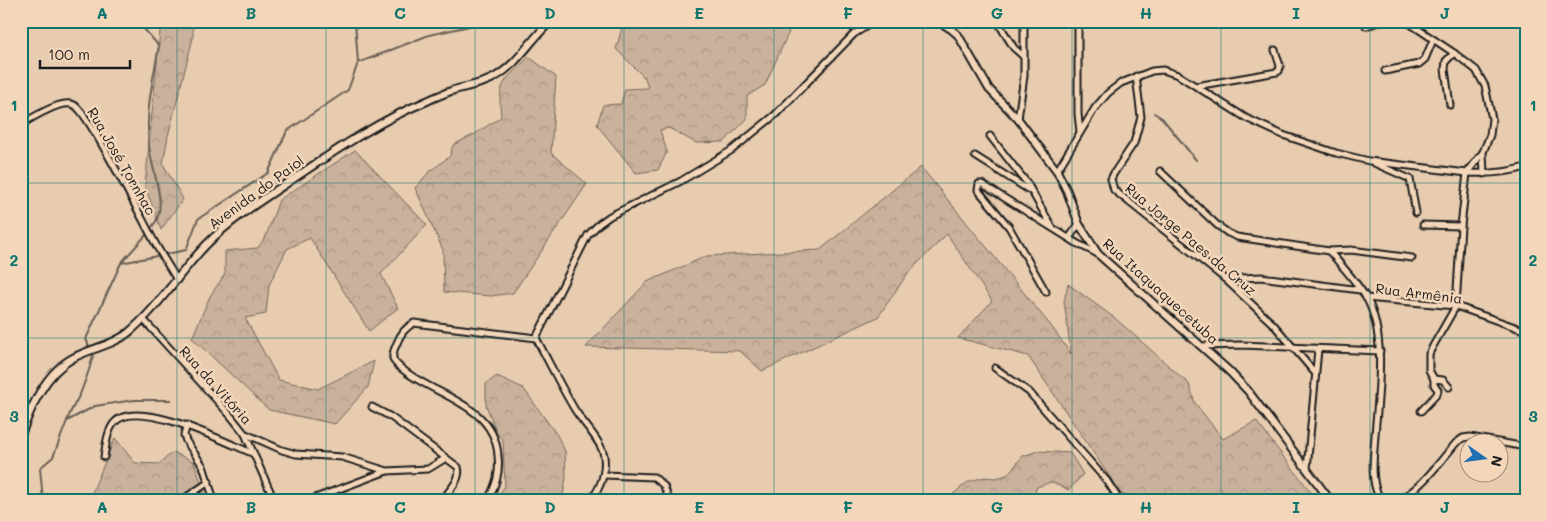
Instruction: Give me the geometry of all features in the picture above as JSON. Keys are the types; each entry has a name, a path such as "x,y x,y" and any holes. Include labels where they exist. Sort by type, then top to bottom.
{"street":[{"name":"Avenida do Paiol","path":"21,435 23,427 42,390 56,371 73,358 120,339 143,319 205,246 218,234 263,200 356,138 399,114 451,91 494,78 520,56 538,33 551,21"},
{"path":"536,338 588,235 599,224 610,216 694,174 732,150 775,115 854,34 875,21"},
{"name":"Rua Itaquaquecetuba","path":"938,21 951,28 958,35 990,89 1018,119 1057,171 1067,191 1079,224 1098,254 1203,346 1248,391 1330,500"},
{"path":"997,21 1014,48 1024,57"},
{"path":"1018,119 1024,76 1024,21"},
{"path":"1078,21 1078,114 1080,133"},
{"path":"1366,26 1382,21"},
{"path":"1406,21 1476,70 1485,86 1492,119 1490,135 1483,152 1467,173 1461,226 1456,306 1429,354 1429,370 1438,390 1437,394 1421,411"},
{"path":"1385,71 1423,62 1434,40"},
{"path":"1196,86 1277,72 1280,66 1275,50"},
{"path":"1450,105 1445,69 1446,61 1454,53"},
{"path":"1057,171 1102,98 1121,83 1136,76 1163,70 1178,75 1260,126 1336,153 1370,161 1467,173 1484,174 1518,170 1526,167"},
{"name":"Rua Jorge Paes da Cruz","path":"1136,76 1141,117 1134,143 1111,179 1114,190 1225,280 1274,325 1315,373"},
{"name":"Rua José Tornhac","path":"21,124 60,105 71,104 79,108 101,143 177,280"},
{"path":"990,136 1033,192 1052,227"},
{"path":"1483,152 1484,174"},
{"path":"975,156 1033,192"},
{"path":"1370,161 1409,177 1416,213"},
{"path":"1160,171 1228,233 1247,239 1330,251 1351,250 1412,258"},
{"path":"1046,292 1009,227 978,190 978,185 982,184 1098,254"},
{"path":"1069,238 1079,224"},
{"path":"1423,225 1461,226"},
{"path":"1330,251 1366,298 1374,322 1380,352 1380,383 1373,458 1374,486 1378,495 1389,500"},
{"path":"1225,280 1261,277 1360,290"},
{"name":"Rua Armênia","path":"1366,298 1456,306 1526,332"},
{"name":"Rua da Vitória","path":"143,319 245,434 274,500"},
{"path":"488,500 494,490 499,473 498,444 493,432 486,422 462,402 417,380 398,365 394,361 393,352 404,331 414,323 536,338"},
{"path":"536,338 576,411 597,441 604,455 604,475 591,500"},
{"path":"1203,346 1241,344 1380,352"},
{"path":"1307,470 1318,349"},
{"path":"995,368 1029,392 1121,499"},
{"path":"1434,378 1443,380 1449,388"},
{"path":"372,407 391,417 458,467 460,473 442,500"},
{"path":"104,457 111,428 115,421 133,415 160,417 187,425 255,454"},
{"path":"187,425 184,435 186,441 204,466 214,500"},
{"path":"245,434 296,454 342,458 387,471"},
{"path":"1397,500 1404,497 1421,482 1463,438 1470,437 1526,447"},
{"path":"310,500 387,471 428,468 446,458"},
{"path":"604,475 654,477 664,486 669,500"},
{"path":"182,500 209,482"},
{"path":"1106,500 1113,497 1121,499"}],"green space":[{"path":"158,21 193,21 193,38 168,136 163,164 183,199 161,230 145,186 160,31"},
{"path":"624,21 792,21 792,25 765,85 747,96 747,119 724,142 696,143 669,128 660,130 667,152 658,170 636,173 597,125 603,105 621,104 625,89 648,88 645,78 616,49"},
{"path":"529,57 556,77 551,153 587,184 513,293 491,296 444,292 443,250 415,188 428,173 450,156 453,145 475,134 501,117 500,96 504,82"},
{"path":"355,150 427,225 381,274 398,308 369,331 310,238 287,249 269,285 266,314 245,318 279,380 318,389 374,361 368,387 335,424 269,410 192,338 210,296 225,274 225,251 258,248 266,236 279,200"},
{"path":"921,167 1051,326 1071,354 1064,301 1068,284 1116,319 1189,384 1195,403 1223,439 1256,421 1317,500 1130,500 1120,492 1028,356 958,338 992,301 947,234 908,273 878,317 762,371 740,351 586,347 647,282 707,256 820,250"},
{"path":"497,376 523,388 557,435 565,451 566,478 562,500 495,500 505,486 503,440 497,433 486,405 486,384"},
{"path":"115,438 135,463 159,464 173,452 194,462 207,500 89,500"},
{"path":"1038,451 1070,453 1083,474 1069,490 1051,482 1037,487 1033,497 1034,500 950,500 952,495 968,482 984,477 996,478 1007,475 1023,456"}],"waterway":[{"path":"137,21 159,46 150,96 148,121 150,156 159,199 157,219 152,227"},
{"path":"355,21 358,63"},
{"path":"167,254 186,250 198,219 268,173 287,131 348,90 358,63 429,35 492,21"},
{"path":"1154,113 1162,118 1196,160"},
{"path":"43,500 40,468 53,457 89,370 93,356 86,339 121,263 146,235"},
{"path":"121,263 157,256"},
{"path":"67,421 95,406 134,400 171,400"}]}
